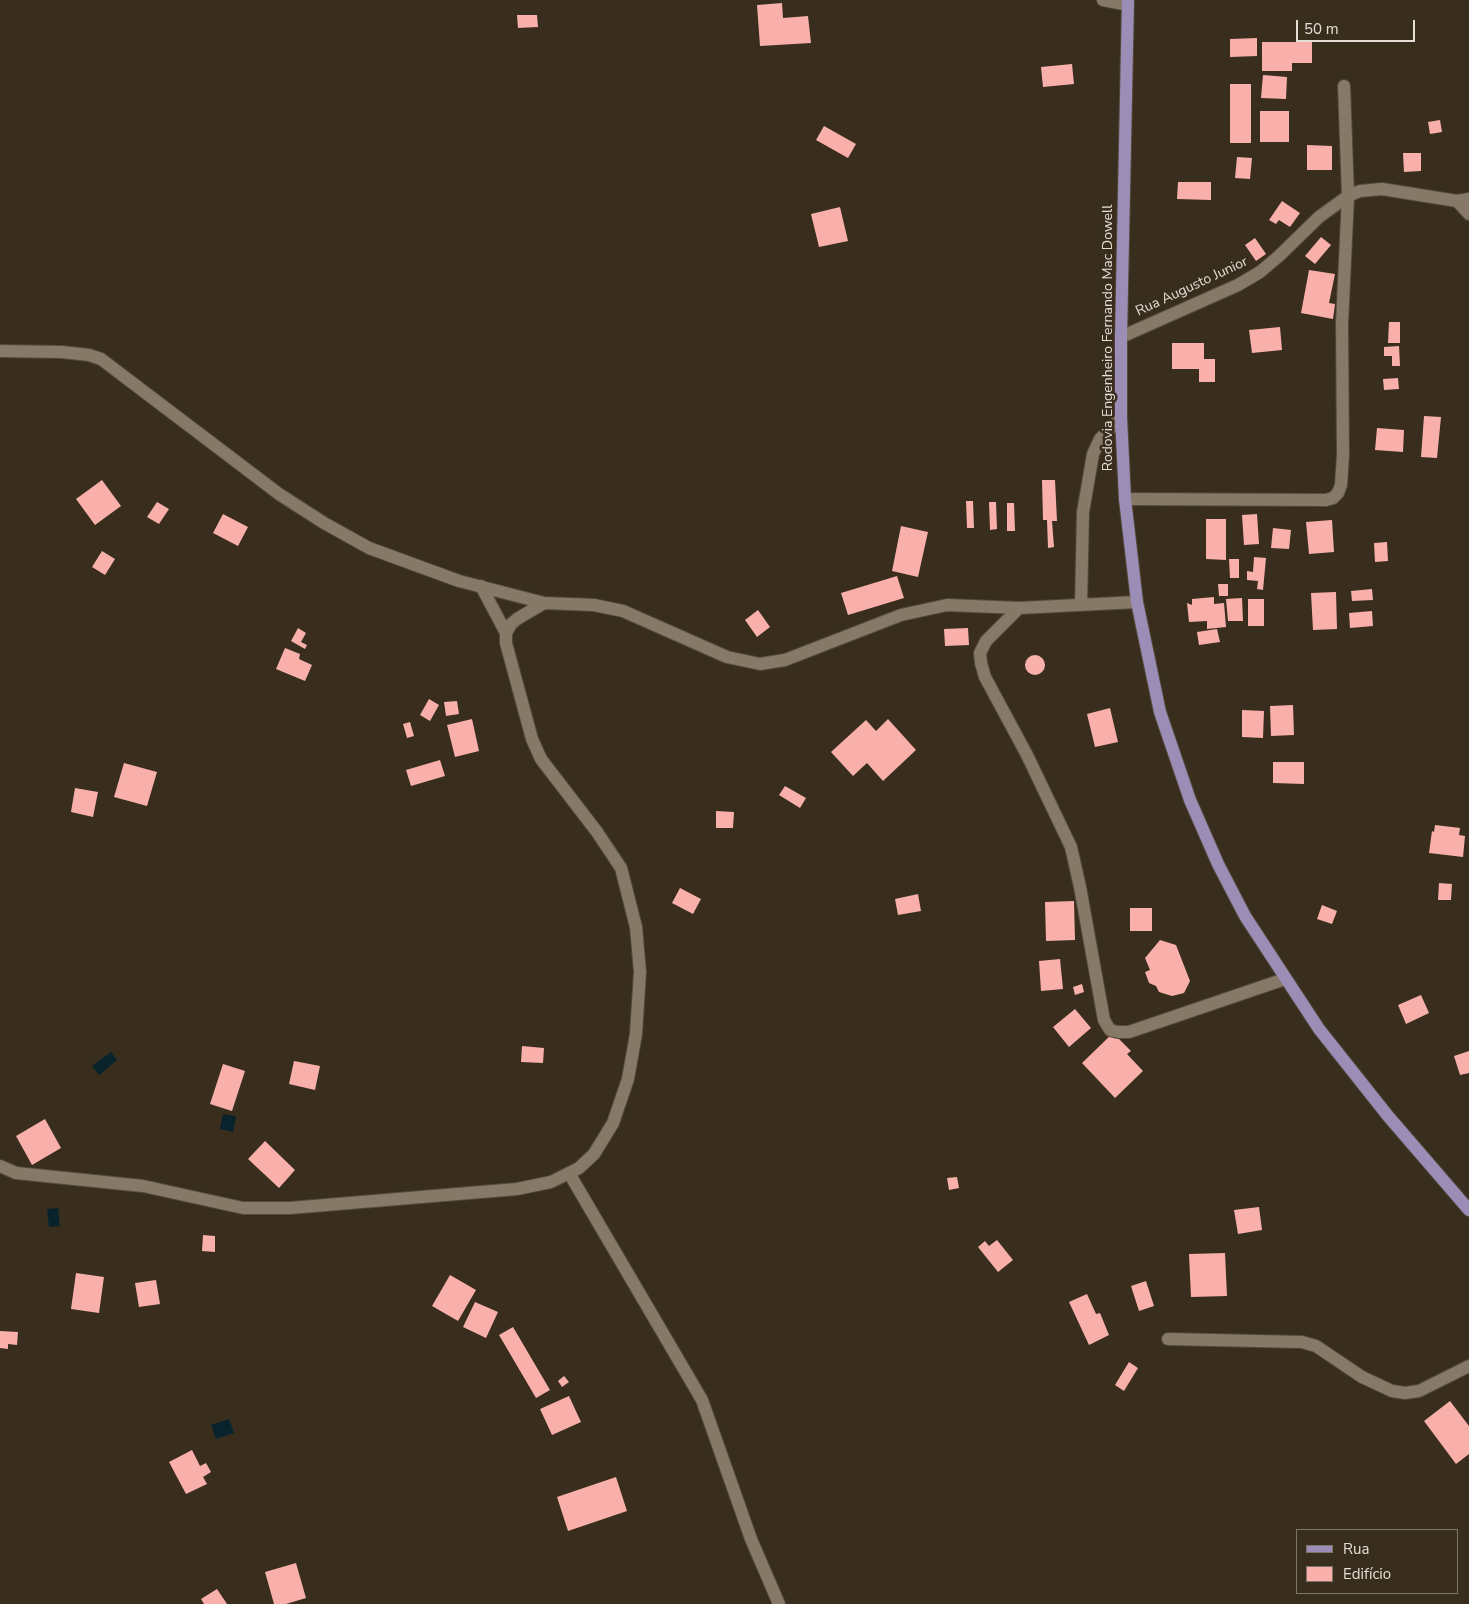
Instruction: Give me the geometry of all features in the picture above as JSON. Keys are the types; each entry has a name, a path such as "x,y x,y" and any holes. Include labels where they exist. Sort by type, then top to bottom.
{"main road":[{"name":"Rodovia Engenheiro Fernando Mac Dowell","path":"1128,3 1121,417 1125,500 1137,602 1160,712 1190,800 1218,864 1245,916 1319,1029 1388,1116 1469,1210"}],"street":[{"path":"1103,0 1128,3"},
{"path":"1125,500 1326,500 1333,498 1338,493 1341,485 1343,455 1342,324 1348,196 1344,86"},
{"name":"Rua Augusto Junior","path":"1121,337 1238,285 1260,272 1318,217 1348,196 1360,191 1382,189 1463,200 1469,214"},
{"path":"0,351 62,352 89,355 101,359 279,494 324,523 369,548 459,581 544,602 594,605 623,611 727,657 760,664 785,660 901,615 946,605 1019,608 1137,602"},
{"path":"1080,605 1083,512 1093,454 1100,438 1121,417"},
{"path":"481,586 506,633"},
{"path":"0,1166 16,1172 143,1186 243,1208 290,1208 517,1189 551,1182 579,1168 594,1154 613,1122 628,1079 636,1034 640,972 636,927 621,868 597,832 541,759 532,739 506,643 506,633 510,624 544,602"},
{"path":"1019,608 986,641 980,653 981,663 985,677 1027,755 1071,847 1104,1020 1110,1030 1129,1032 1286,979"},
{"path":"569,1173 702,1400 751,1539 779,1604"},
{"path":"1168,1339 1302,1342 1316,1346 1362,1377 1392,1391 1405,1393 1418,1391 1469,1366"}],"water":[{"path":"111,1052 117,1060 99,1075 92,1066"},
{"path":"223,1114 236,1116 233,1132 220,1129"},
{"path":"58,1208 60,1226 49,1227 47,1209"},
{"path":"229,1419 234,1433 216,1439 211,1425"}],"building":[{"path":"782,3 783,18 808,16 811,43 760,46 757,5"},
{"path":"517,15 537,15 538,27 518,28"},
{"path":"1257,38 1257,56 1230,57 1230,39"},
{"path":"1262,42 1312,42 1312,63 1292,63 1292,71 1262,71"},
{"path":"1072,64 1074,84 1043,87 1041,67"},
{"path":"1263,75 1287,77 1286,99 1261,98"},
{"path":"1230,84 1251,84 1251,143 1230,143"},
{"path":"1260,111 1289,111 1289,142 1260,142"},
{"path":"1440,120 1442,132 1430,134 1428,122"},
{"path":"824,126 856,144 848,158 816,140"},
{"path":"1307,145 1332,146 1332,170 1307,170"},
{"path":"1403,153 1421,153 1421,171 1404,172"},
{"path":"1237,157 1252,158 1250,179 1235,178"},
{"path":"1178,182 1211,182 1211,200 1177,199"},
{"path":"1282,201 1300,213 1290,227 1279,220 1276,224 1269,220"},
{"path":"840,207 848,241 819,247 811,214"},
{"path":"1321,237 1331,245 1315,264 1305,256"},
{"path":"1255,238 1266,254 1256,261 1245,245"},
{"path":"1309,270 1335,274 1329,303 1335,304 1333,319 1301,313"},
{"path":"1389,322 1400,322 1400,343 1388,343"},
{"path":"1280,327 1282,350 1252,353 1249,330"},
{"path":"1172,343 1204,343 1204,359 1215,359 1215,382 1199,382 1199,369 1172,369"},
{"path":"1399,346 1400,366 1392,366 1392,356 1384,356 1384,347"},
{"path":"1398,378 1399,389 1384,390 1383,379"},
{"path":"1424,416 1441,417 1437,458 1421,457"},
{"path":"1377,428 1404,430 1403,452 1375,450"},
{"path":"102,480 121,506 95,525 76,499"},
{"path":"1042,480 1055,480 1057,521 1052,521 1054,547 1048,548 1047,520 1043,520"},
{"path":"966,501 973,501 974,528 967,528"},
{"path":"157,502 169,509 159,524 147,517"},
{"path":"989,502 996,502 997,529 990,530"},
{"path":"1007,503 1014,503 1015,531 1007,531"},
{"path":"223,514 248,527 238,546 213,533"},
{"path":"1257,514 1259,544 1244,545 1242,515"},
{"path":"1206,519 1226,519 1226,560 1206,559"},
{"path":"1332,520 1334,552 1309,554 1306,522"},
{"path":"901,526 928,532 918,577 892,571"},
{"path":"1273,528 1291,530 1289,549 1271,548"},
{"path":"1387,542 1388,561 1375,562 1374,543"},
{"path":"102,551 115,559 105,575 92,567"},
{"path":"1254,557 1266,558 1263,590 1257,589 1258,581 1247,580 1247,571 1253,572"},
{"path":"1229,559 1239,559 1239,578 1230,578"},
{"path":"897,576 904,598 848,615 841,593"},
{"path":"1218,584 1228,584 1228,596 1219,596"},
{"path":"1372,589 1373,600 1352,601 1351,591"},
{"path":"1336,592 1337,629 1313,630 1311,593"},
{"path":"1214,597 1214,604 1224,603 1226,627 1207,629 1207,621 1189,622 1187,603 1192,605 1192,599"},
{"path":"1242,598 1243,621 1228,621 1226,599"},
{"path":"1248,599 1264,599 1264,626 1248,626"},
{"path":"758,610 770,627 757,637 745,620"},
{"path":"1372,611 1373,626 1350,628 1349,613"},
{"path":"298,628 306,633 301,642 307,645 305,649 291,641"},
{"path":"968,628 969,645 945,646 944,629"},
{"path":"1217,629 1220,642 1199,645 1197,632"},
{"path":"285,648 300,654 299,659 312,665 305,681 276,669"},
{"path":"1035,655 1042,658 1045,665 1042,672 1035,675 1028,672 1025,665 1028,658"},
{"path":"429,699 439,705 430,721 420,715"},
{"path":"457,701 459,714 446,716 444,702"},
{"path":"1293,705 1294,735 1271,736 1270,706"},
{"path":"1110,708 1118,742 1095,747 1087,714"},
{"path":"1242,710 1264,711 1263,738 1242,737"},
{"path":"472,719 479,751 455,757 447,725"},
{"path":"888,719 916,750 883,781 867,763 853,776 831,752 866,720 876,731"},
{"path":"410,722 414,736 407,738 403,724"},
{"path":"440,760 445,776 411,786 406,770"},
{"path":"1273,762 1304,762 1304,784 1273,783"},
{"path":"124,763 157,772 147,806 114,797"},
{"path":"785,786 806,798 800,808 779,795"},
{"path":"75,788 98,792 93,817 71,812"},
{"path":"716,811 734,812 733,828 716,828"},
{"path":"1435,825 1460,828 1459,835 1465,836 1463,857 1429,853 1432,831 1434,832"},
{"path":"1439,883 1452,884 1451,900 1438,900"},
{"path":"680,888 701,899 693,914 672,903"},
{"path":"918,894 921,911 898,915 895,899"},
{"path":"1074,901 1075,940 1046,941 1045,902"},
{"path":"1322,905 1337,911 1332,924 1317,919"},
{"path":"1130,908 1152,908 1152,931 1130,931"},
{"path":"1160,940 1176,945 1190,981 1184,993 1172,996 1159,992 1156,986 1149,983 1145,972 1150,970 1145,958"},
{"path":"1060,959 1063,989 1041,991 1039,961"},
{"path":"1082,984 1084,992 1075,995 1073,987"},
{"path":"1421,995 1429,1013 1406,1024 1398,1005"},
{"path":"1075,1009 1091,1028 1069,1047 1053,1027"},
{"path":"1113,1033 1131,1051 1127,1054 1143,1071 1115,1098 1082,1063"},
{"path":"522,1046 544,1048 543,1063 521,1062"},
{"path":"1469,1051 1469,1073 1460,1075 1454,1056"},
{"path":"294,1061 320,1066 315,1090 289,1084"},
{"path":"223,1064 245,1071 232,1111 210,1104"},
{"path":"45,1119 61,1148 32,1165 16,1136"},
{"path":"265,1141 295,1170 279,1188 248,1159"},
{"path":"957,1177 959,1188 949,1190 947,1178"},
{"path":"1259,1207 1262,1230 1238,1234 1234,1210"},
{"path":"203,1235 215,1236 215,1252 202,1251"},
{"path":"997,1240 1013,1260 998,1272 978,1247 985,1241 989,1246"},
{"path":"1225,1253 1227,1296 1191,1297 1189,1254"},
{"path":"76,1273 104,1277 99,1313 71,1309"},
{"path":"450,1275 476,1290 458,1321 432,1306"},
{"path":"156,1280 160,1304 139,1307 135,1283"},
{"path":"1146,1281 1154,1306 1139,1311 1131,1286"},
{"path":"1087,1294 1096,1314 1100,1313 1109,1335 1089,1345 1069,1302"},
{"path":"475,1302 498,1312 486,1338 463,1327"},
{"path":"513,1327 550,1390 536,1398 499,1335"},
{"path":"0,1331 18,1332 17,1345 8,1344 8,1349 0,1348"},
{"path":"1129,1362 1138,1368 1124,1391 1115,1385"},
{"path":"564,1376 569,1382 562,1387 558,1381"},
{"path":"569,1396 581,1422 552,1435 540,1409"},
{"path":"1450,1401 1469,1426 1469,1454 1456,1464 1424,1421"},
{"path":"192,1450 200,1466 206,1463 211,1472 203,1477 207,1484 186,1494 169,1462"},
{"path":"616,1477 627,1511 568,1531 557,1497"},
{"path":"296,1563 306,1598 286,1604 274,1604 265,1572"},
{"path":"217,1589 227,1604 204,1604 201,1599"}]}
